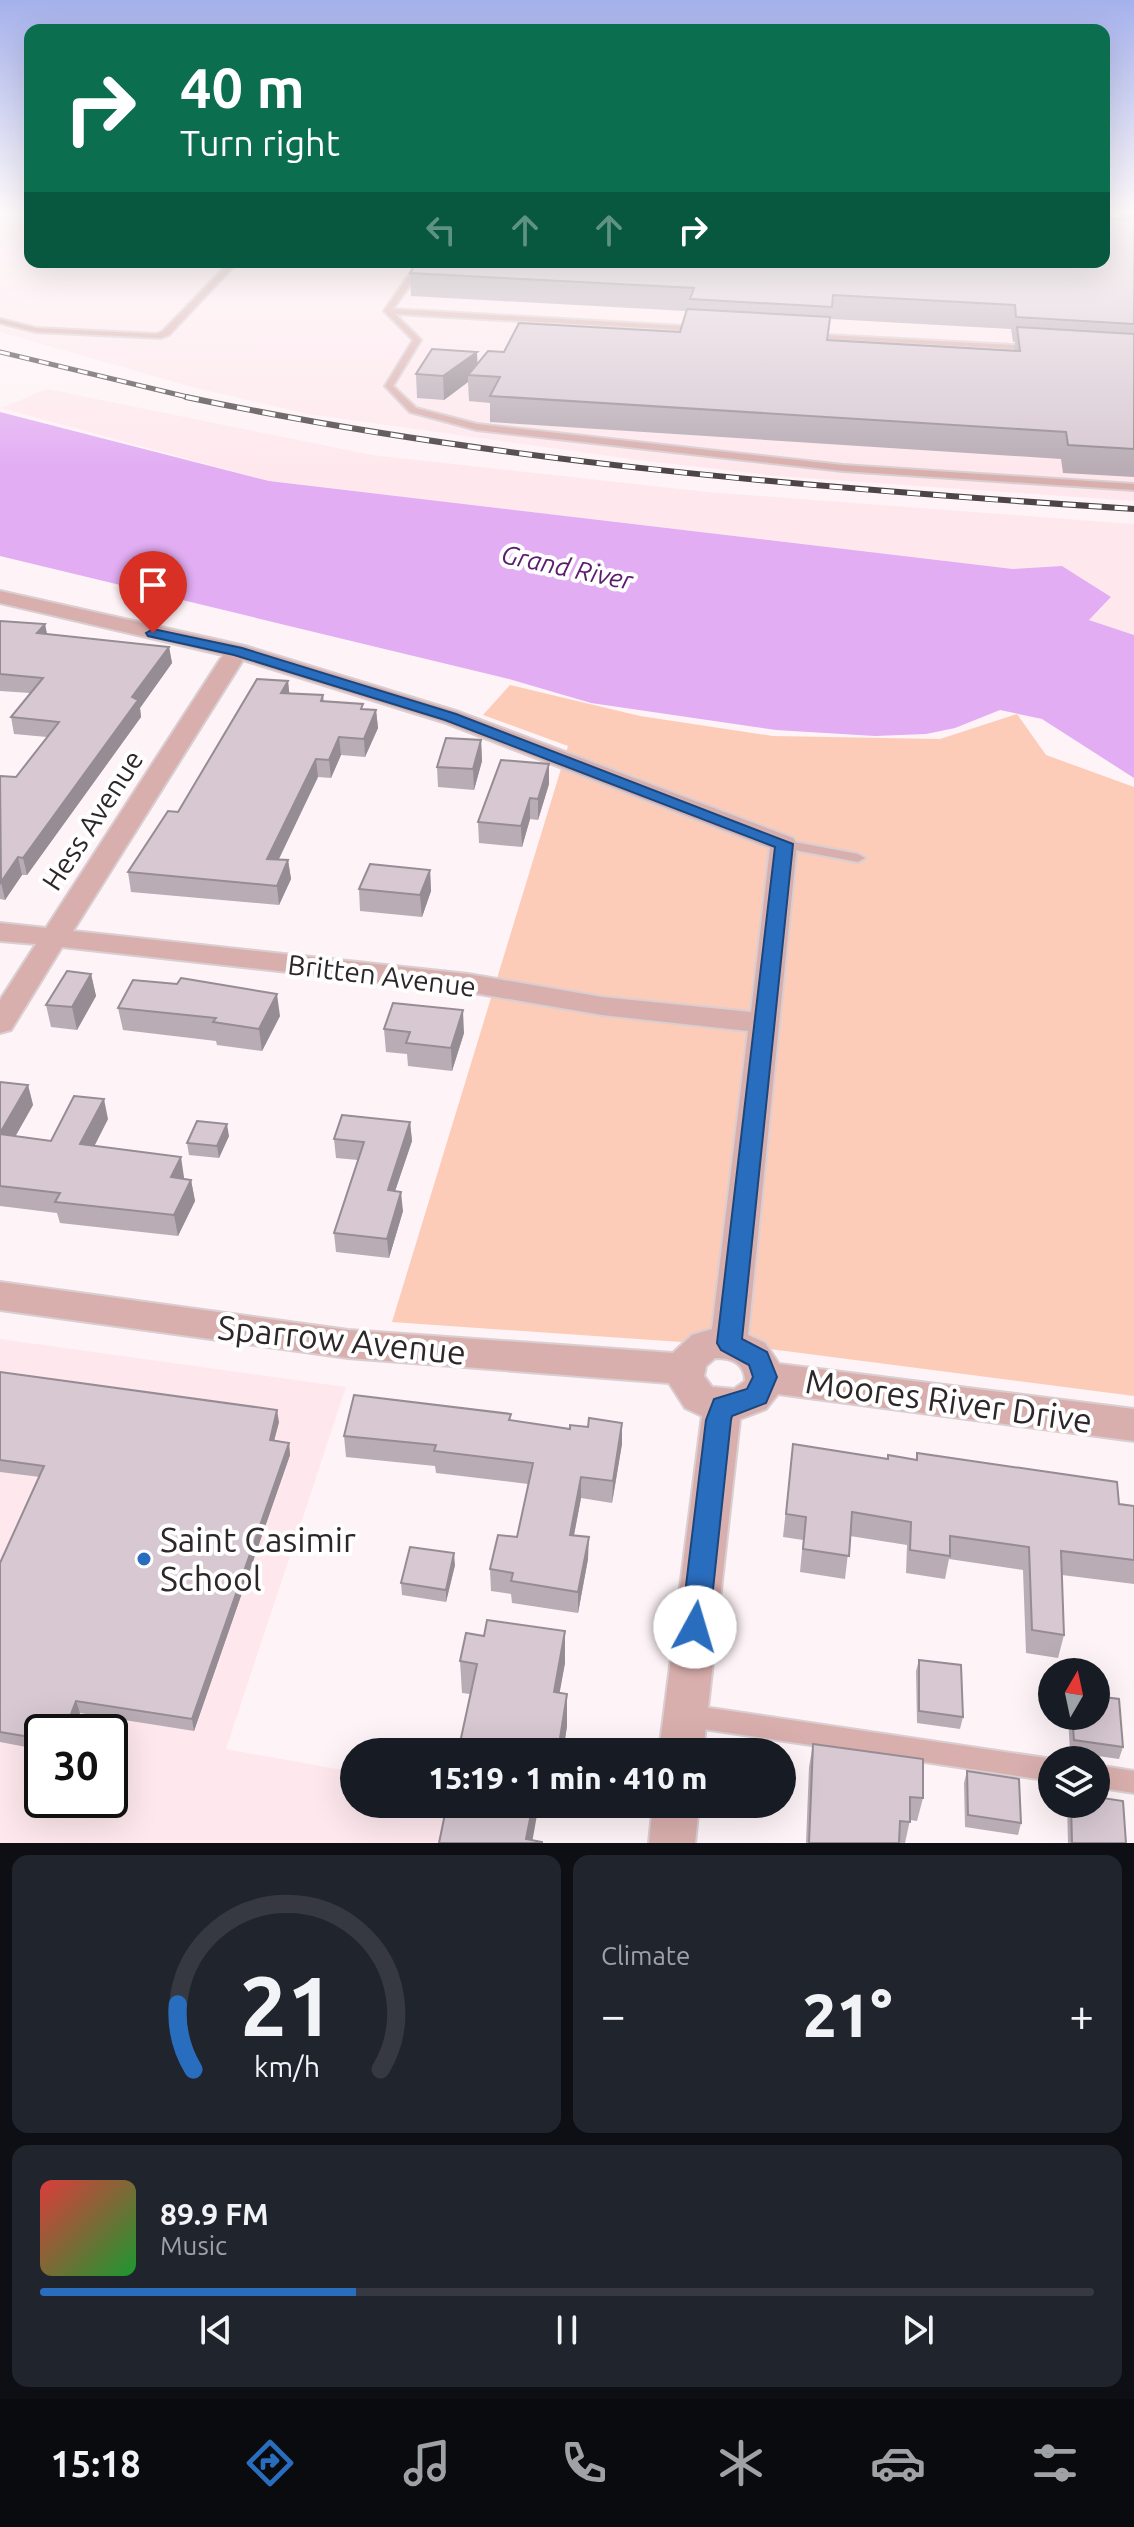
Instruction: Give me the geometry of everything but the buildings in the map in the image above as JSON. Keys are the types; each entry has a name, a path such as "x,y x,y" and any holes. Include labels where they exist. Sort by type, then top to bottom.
{"street":[{"path":"0,597 237,651 451,717 784,844 729,1343"},
{"name":"Hess Avenue","path":"0,1023 237,651"},
{"name":"Britten Avenue","path":"0,932 468,983 602,1006 763,1023"},
{"name":"Sparrow Avenue","path":"0,1296 348,1344 684,1369"},
{"path":"729,1343 758,1359 765,1377 757,1396 748,1402 722,1406 698,1398 690,1389 684,1369 695,1351 705,1345 729,1343"},
{"name":"Moores River Drive","path":"765,1377 1134,1425"},
{"path":"683,1734 722,1406"},
{"path":"672,1843 675,1818"}],"lane":[{"path":"0,321 36,330 158,336 166,333 200,298"},
{"path":"388,311 397,298"},
{"path":"388,311 705,330"},
{"path":"388,311 417,340 389,386 413,410 477,427 843,468 1134,487"},
{"path":"801,335 1039,349"},
{"path":"784,844 858,858"},
{"path":"683,1734 1038,1769"},
{"path":"1110,1778 1134,1782"}],"shaded area":[{"path":"0,298 1134,298 1134,501 776,476 308,414 192,387 0,332"},
{"path":"47,389 372,455 707,492 1134,524 1134,635 1089,620 1111,598 1062,566 1013,569 269,481 1,408"},
{"path":"510,685 640,716 773,736 940,739 1017,714 1046,755 1134,787 1134,1396 754,1347 392,1322 568,746 483,715"},
{"name":"Saint Casimir School","path":"0,1339 346,1387 226,1749 340,1769 340,1818 452,1818 447,1843 0,1843"}],"water":[{"name":"Grand River","path":"0,412 269,481 1013,569 1062,566 1111,597 1089,620 1134,635 1134,778 1042,719 1000,710 955,728 926,734 875,736 776,730 591,703 509,679 0,556"}],"railway":[{"path":"0,352 195,399"},
{"path":"186,397 195,399"},
{"path":"195,399 421,439 658,470 896,492 1134,509"}],"place":[{"name":"Saint Casimir School","path":"144,1559"}],"route":[{"path":"153,633 237,651 451,717 784,844 729,1343 750,1351 763,1367 765,1377 757,1396 736,1406 722,1406 718,1420 695,1627"}]}
